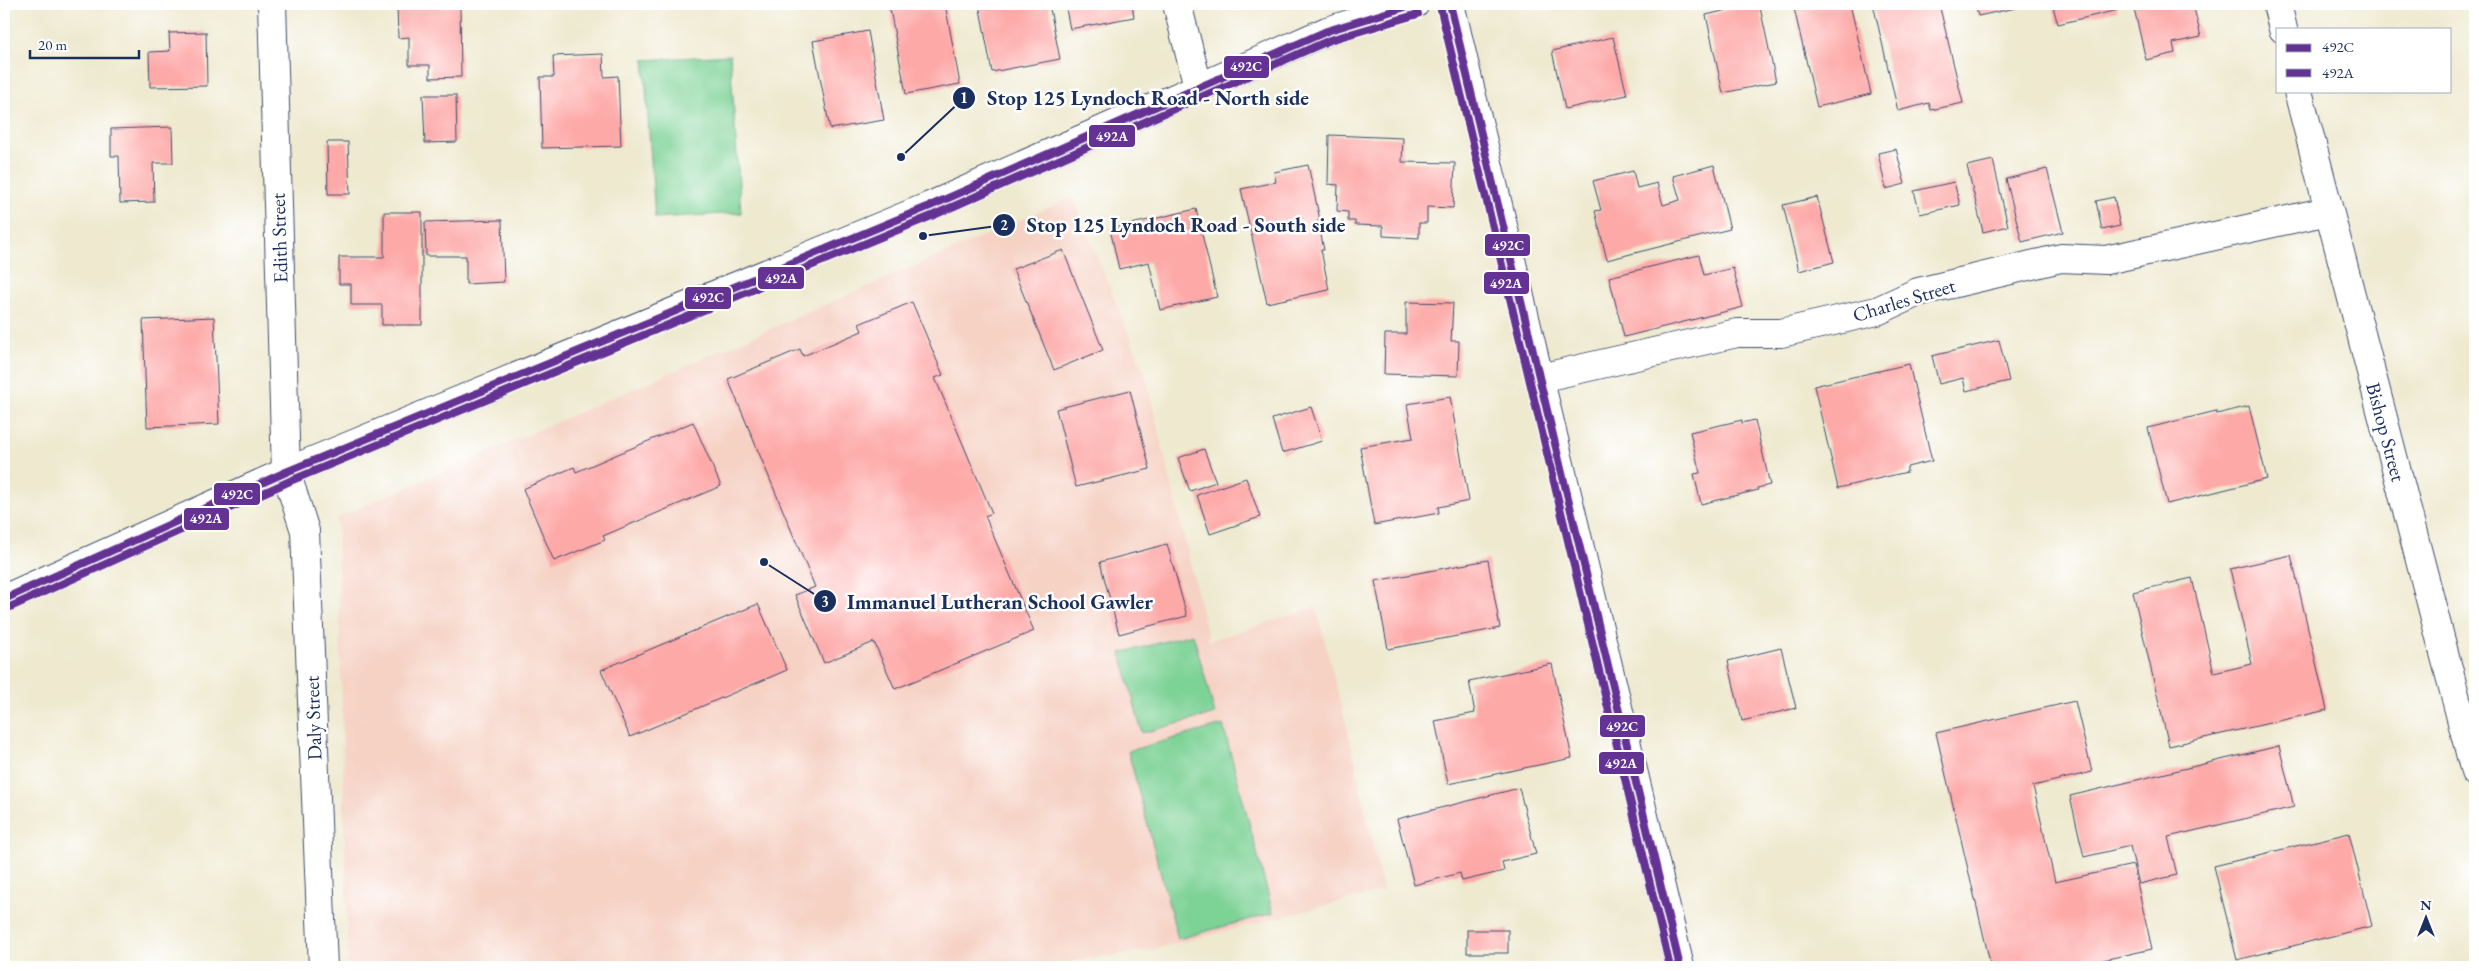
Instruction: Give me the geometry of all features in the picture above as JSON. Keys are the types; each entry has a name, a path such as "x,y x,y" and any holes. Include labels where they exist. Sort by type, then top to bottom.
{"street":[{"name":"Edith Street","path":"272,4 286,472"},
{"path":"1177,4 1198,86"},
{"path":"4,599 286,472 930,206 1198,86 1327,31 1415,4"},
{"path":"1450,4 1680,967"},
{"path":"2277,4 2283,28"},
{"name":"Bishop Street","path":"2298,92 2475,772"},
{"name":"Charles Street","path":"1540,378 1737,333 1781,333 1877,311 1918,292 2061,258 2106,260 2328,211"},
{"name":"Daly Street","path":"286,472 304,531 324,967"}],"shaded area":[{"path":"1073,197 1145,374 1209,641 1316,607 1351,744 1383,891 1151,950 1032,967 348,967 337,518"}],"green space":[{"path":"730,55 741,213 655,218 644,60"},
{"path":"1193,634 1215,714 1142,733 1121,653"},
{"path":"1223,725 1273,913 1178,939 1128,751"}],"building":[{"path":"397,4 460,4 461,77 430,78 430,65 409,65 409,37 398,38"},
{"path":"889,4 945,4 960,84 906,94"},
{"path":"979,4 1049,4 1060,59 992,72"},
{"path":"1065,4 1132,4 1134,17 1070,29"},
{"path":"1758,4 1761,12 1776,82 1723,93 1706,15"},
{"path":"1793,4 1850,4 1871,94 1817,107"},
{"path":"1873,4 1939,4 1963,103 1931,110 1929,103 1898,111"},
{"path":"1975,4 2030,4 2030,5 1978,16"},
{"path":"2052,4 2116,4 2118,10 2058,24"},
{"path":"2133,4 2193,4 2201,37 2173,43 2175,53 2146,60"},
{"path":"868,31 884,120 830,129 813,41"},
{"path":"206,32 207,86 150,87 149,52 170,51 169,33"},
{"path":"1613,37 1627,95 1565,109 1552,51"},
{"path":"603,54 604,77 618,76 621,146 542,148 540,77 554,77 553,56"},
{"path":"423,95 456,95 457,142 425,143"},
{"path":"172,127 173,163 153,163 154,202 120,203 119,156 111,156 111,129"},
{"path":"1329,135 1403,138 1402,162 1455,163 1453,208 1427,207 1427,223 1419,223 1419,238 1383,236 1383,226 1355,225 1355,221 1348,221 1348,212 1337,211 1338,185 1328,184"},
{"path":"327,142 348,142 350,194 328,194"},
{"path":"1896,149 1905,184 1886,189 1878,153"},
{"path":"1993,160 2008,226 1983,232 1967,166"},
{"path":"1308,165 1320,220 1318,220 1324,250 1321,250 1329,290 1267,303 1241,189 1276,182 1274,172"},
{"path":"1714,165 1730,229 1607,260 1595,211 1601,210 1593,181 1633,171 1637,188 1657,183 1663,205 1680,200 1673,176"},
{"path":"2047,169 2063,232 2022,242 2006,179"},
{"path":"1954,182 1960,205 1920,214 1914,191"},
{"path":"1817,197 1834,262 1799,271 1783,205"},
{"path":"2114,197 2120,226 2102,230 2096,201"},
{"path":"1196,209 1217,297 1160,310 1149,262 1119,269 1110,229"},
{"path":"384,212 422,212 422,325 382,325 382,305 351,305 351,284 339,284 339,257 384,257"},
{"path":"502,220 504,282 466,284 466,256 426,256 425,222"},
{"path":"1063,250 1103,350 1054,370 1013,269"},
{"path":"1699,255 1704,275 1733,268 1743,307 1624,337 1609,277"},
{"path":"912,302 943,375 935,378 992,513 985,516 1034,631 895,689 874,642 824,663 795,595 815,587 728,379 800,349 803,356 862,331 859,324"},
{"path":"1406,302 1453,303 1451,341 1459,341 1458,376 1384,374 1385,334 1406,334"},
{"path":"214,317 219,424 147,427 143,320"},
{"path":"1999,340 2009,381 1966,391 1963,378 1939,384 1932,356"},
{"path":"1909,364 1932,461 1907,467 1907,472 1838,488 1814,386"},
{"path":"1130,390 1150,469 1076,487 1056,409"},
{"path":"1450,397 1469,501 1438,507 1439,513 1374,525 1360,447 1413,438 1407,404"},
{"path":"2249,406 2267,479 2167,504 2148,428 2216,411 2217,414"},
{"path":"1311,407 1322,441 1282,453 1272,419"},
{"path":"1742,420 1742,423 1755,420 1770,485 1757,488 1758,490 1701,504 1694,474 1700,473 1690,432"},
{"path":"693,422 721,486 603,536 605,540 554,561 523,489 574,467 576,472"},
{"path":"1204,449 1216,482 1190,491 1178,458"},
{"path":"1246,478 1260,517 1210,534 1197,495"},
{"path":"1167,544 1187,616 1119,634 1100,562"},
{"path":"2291,555 2327,710 2169,746 2133,592 2192,578 2214,673 2252,664 2230,569"},
{"path":"1488,560 1500,628 1388,649 1375,581"},
{"path":"758,604 787,670 630,737 601,670"},
{"path":"1781,648 1796,708 1742,721 1728,661"},
{"path":"1552,664 1572,758 1448,784 1435,721 1475,713 1469,681"},
{"path":"2075,701 2092,772 2033,786 2055,882 2133,865 2152,949 2072,967 1991,967 1936,733"},
{"path":"2279,746 2294,807 2168,837 2177,875 2139,884 2130,846 2084,857 2070,796"},
{"path":"1519,788 1536,854 1502,862 1504,871 1462,881 1460,873 1414,885 1397,819"},
{"path":"2349,833 2372,926 2237,960 2214,866"},
{"path":"1467,930 1508,930 1508,953 1467,953"}],"transit line":[{"name":"492C","path":"4,599 286,472 930,206 1327,31 1415,4"},
{"name":"492C","path":"1450,4 1680,967"},
{"name":"492A","path":"1440,6 1670,967"},
{"name":"492A","path":"8,608 290,481 934,215 1330,40 1418,14"}],"place":[{"name":"Stop 125 Lyndoch Road - North side","path":"901,157"},
{"name":"Stop 125 Lyndoch Road - South side","path":"923,236"},
{"name":"Immanuel Lutheran School Gawler","path":"764,562"}]}
